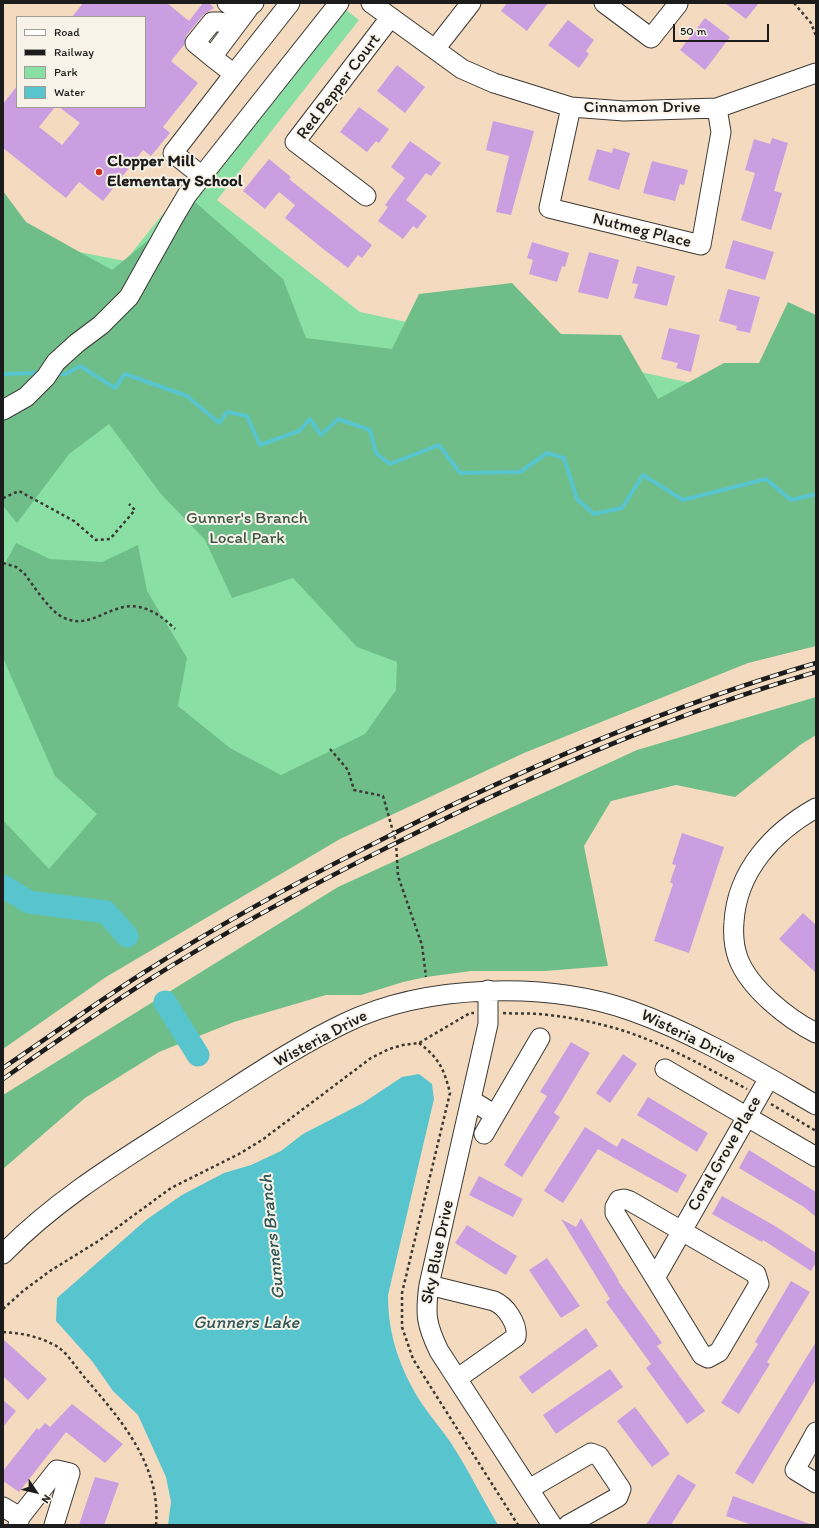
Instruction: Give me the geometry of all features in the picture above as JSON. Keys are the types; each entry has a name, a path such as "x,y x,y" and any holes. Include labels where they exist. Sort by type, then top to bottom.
{"street":[{"path":"227,3 234,9 251,6"},
{"path":"202,176 173,153 290,3"},
{"path":"3,410 26,397 46,377 56,362 77,343 101,325 129,297 187,195 339,3"},
{"name":"Cinnamon Drive","path":"371,3 462,69 494,83 571,107 624,111 717,108 816,74"},
{"path":"435,49 471,3"},
{"path":"604,3 651,38 678,4 676,3"},
{"path":"234,74 195,43 212,22 216,21 235,25 251,6"},
{"name":"Red Pepper Court","path":"366,196 295,142 390,18"},
{"name":"Nutmeg Place","path":"571,107 549,208 701,245 721,132 717,108"},
{"path":"816,808 769,843 748,872 739,890 735,907 733,934 737,957 743,970 780,1010 816,1032"},
{"name":"Sky Blue Drive","path":"488,990 488,1024 429,1284 425,1311 430,1332 439,1351 458,1378 552,1525"},
{"name":"Wisteria Drive","path":"3,1254 78,1189 298,1047 346,1022 380,1009 434,996 488,990 575,996 631,1010 683,1032 816,1105"},
{"path":"484,1134 540,1038"},
{"path":"665,1069 816,1157"},
{"name":"Coral Grove Place","path":"655,1278 769,1078"},
{"path":"470,1100 495,1115"},
{"name":"Coral Grove Place","path":"624,1199 682,1230 756,1274 759,1279 759,1284 719,1352 708,1358 702,1355 655,1278 615,1213 615,1208 619,1200 624,1199"},
{"path":"429,1284 494,1301 502,1305 517,1329 516,1337 458,1378"},
{"path":"816,1432 795,1470 816,1483"},
{"path":"529,1489 591,1453 599,1456 621,1490 618,1496 568,1525"},
{"path":"3,1507 19,1521 58,1470 70,1473 54,1525"}],"path":[{"path":"794,3 811,24 816,36"},
{"path":"3,498 20,491 74,521 96,540 110,539 135,510 129,504"},
{"path":"3,563 16,567 24,573 60,616 71,621 81,621 125,606 138,606 152,611 164,618 175,629"},
{"path":"330,749 348,770 354,790 383,796 396,842 398,876 422,945 426,977"},
{"path":"3,1309 34,1283 100,1240 170,1188 239,1154 262,1140 371,1058 403,1044 419,1043 470,1013 488,1012 538,1014 601,1024 630,1033 668,1048 758,1096 816,1131"},
{"path":"3,1332 40,1337 60,1348 120,1420 140,1451 152,1477 158,1508 156,1525"}],"green space":[{"name":"Gunner's Branch Local Park","path":"333,3 337,3 359,20 217,200 360,312 757,397 816,629 3,950 3,237 125,261"},
{"name":"Gunner's Branch Local Park","path":"3,191 26,222 112,270 195,202 283,279 306,338 392,349 419,294 512,283 561,334 621,335 658,399 724,363 759,363 788,302 816,315 816,646 748,663 524,753 340,839 106,977 3,1049 3,820 49,869 97,814 55,776 3,658 3,567 16,543 50,559 102,562 138,545 147,591 187,658 178,706 230,748 281,775 365,734 396,690 397,662 357,647 293,578 232,598 205,540 161,494 109,424 69,454 17,523 3,506"},
{"path":"816,697 816,735 800,745 735,797 676,785 611,801 584,846 608,966 545,971 471,971 426,977 403,982 361,995 326,995 234,1022 159,1052 85,1098 3,1169 3,1095 338,887 637,750"}],"water":[{"name":"Gunners Lake","path":"419,1074 432,1084 434,1099 388,1295 390,1324 397,1352 407,1378 422,1404 448,1438 498,1525 168,1525 171,1502 166,1477 138,1415 113,1391 92,1361 56,1321 57,1298 146,1220 182,1195 224,1173 251,1165 281,1151 303,1134 363,1103 402,1077"}],"building":[{"name":"Clopper Mill Elementary School","path":"83,3 167,3 189,21 203,3 209,3 214,8 203,15 186,36 184,45 171,61 198,83 163,127 170,133 151,156 143,150 103,201 79,182 66,198 3,148 3,104 16,87 16,108 54,108 39,127 62,145 80,123 60,108 146,108 146,16 73,16"},
{"path":"507,3 548,3 527,31 501,11"},
{"path":"725,3 759,3 746,19"},
{"path":"705,18 730,37 705,70 680,50"},
{"path":"568,20 594,40 586,51 589,54 579,68 548,45"},
{"path":"397,65 425,87 405,113 377,91"},
{"path":"359,107 389,129 379,143 376,141 367,152 340,132"},
{"path":"493,121 534,131 511,215 496,212 509,156 486,150"},
{"path":"772,138 788,143 774,191 782,193 771,230 741,220 755,173 745,170 754,139 770,144"},
{"path":"410,141 441,163 431,176 426,173 406,200 427,216 417,229 413,226 403,239 378,221 388,207 385,205 405,178 391,167"},
{"path":"613,148 630,153 619,190 588,180 597,149 612,153"},
{"path":"269,159 291,177 289,179 372,245 362,258 358,255 348,268 322,248 285,218 295,205 279,192 265,209 243,191"},
{"path":"652,161 688,170 684,185 680,184 675,201 643,193"},
{"path":"733,240 774,252 765,280 725,268"},
{"path":"532,242 569,253 565,267 562,266 557,282 529,274 533,260 527,258"},
{"path":"589,252 619,260 608,299 578,292"},
{"path":"637,266 675,276 667,306 634,298 638,284 632,283"},
{"path":"728,289 760,297 750,333 736,330 737,326 719,321"},
{"path":"669,328 700,335 691,372 676,368 678,363 661,359"},
{"path":"682,833 724,847 689,953 654,941 673,884 670,882 676,865 672,864"},
{"path":"803,913 816,925 816,973 779,939"},
{"path":"571,1042 590,1053 554,1113 560,1117 522,1177 504,1165 547,1096 540,1092"},
{"path":"623,1054 637,1064 610,1103 596,1093"},
{"path":"648,1097 708,1133 697,1152 637,1115"},
{"path":"585,1127 617,1147 622,1138 687,1175 677,1193 598,1149 563,1203 544,1191"},
{"path":"749,1150 816,1192 816,1217 804,1207 739,1168"},
{"path":"479,1176 523,1199 513,1217 469,1195"},
{"path":"722,1196 775,1226 816,1253 816,1263 811,1271 763,1240 762,1242 712,1214"},
{"path":"581,1218 618,1281 662,1343 657,1346 705,1411 687,1424 646,1368 651,1364 606,1302 610,1299 561,1219 576,1227"},
{"path":"467,1225 517,1256 506,1275 455,1243"},
{"path":"547,1258 580,1306 561,1318 529,1270"},
{"path":"791,1281 810,1292 767,1362 770,1364 739,1414 721,1403 758,1344 755,1342"},
{"path":"586,1328 598,1346 532,1394 519,1377"},
{"path":"3,1339 47,1379 28,1400 3,1376"},
{"path":"816,1342 816,1379 753,1484 735,1473"},
{"path":"610,1369 623,1387 556,1434 543,1415"},
{"path":"3,1400 16,1411 3,1427"},
{"path":"72,1404 123,1444 105,1463 66,1432 19,1492 3,1481 3,1471 37,1428 39,1430 45,1423 50,1427"},
{"path":"635,1407 670,1454 652,1467 617,1421"},
{"path":"678,1474 696,1485 671,1525 646,1525"},
{"path":"95,1477 119,1483 104,1525 79,1525"},
{"path":"733,1496 810,1525 752,1525 726,1516"}],"waterway":[{"path":"60,374 66,374 80,366 115,388 125,374 187,396 219,423 227,412 247,416 260,445 299,431 310,419 321,435 338,419 370,430 376,453 390,464 439,445 460,473 520,472 547,453 564,458 577,499 594,514 622,508 643,475 683,500 766,479 791,500 816,494"},
{"path":"3,374 37,373"},
{"name":"Gunners Branch","path":"3,886 29,902 106,912 127,936"},
{"name":"Gunners Branch","path":"165,1002 198,1055"}],"railway":[{"path":"3,1068 125,984 199,939 313,875 425,818 534,767 645,721 702,700 816,663"},
{"path":"3,1079 57,1041 177,963 268,910 392,845 547,771 653,727 707,707 816,672"}],"place":[{"name":"Clopper Mill Elementary School","path":"99,172"}]}
